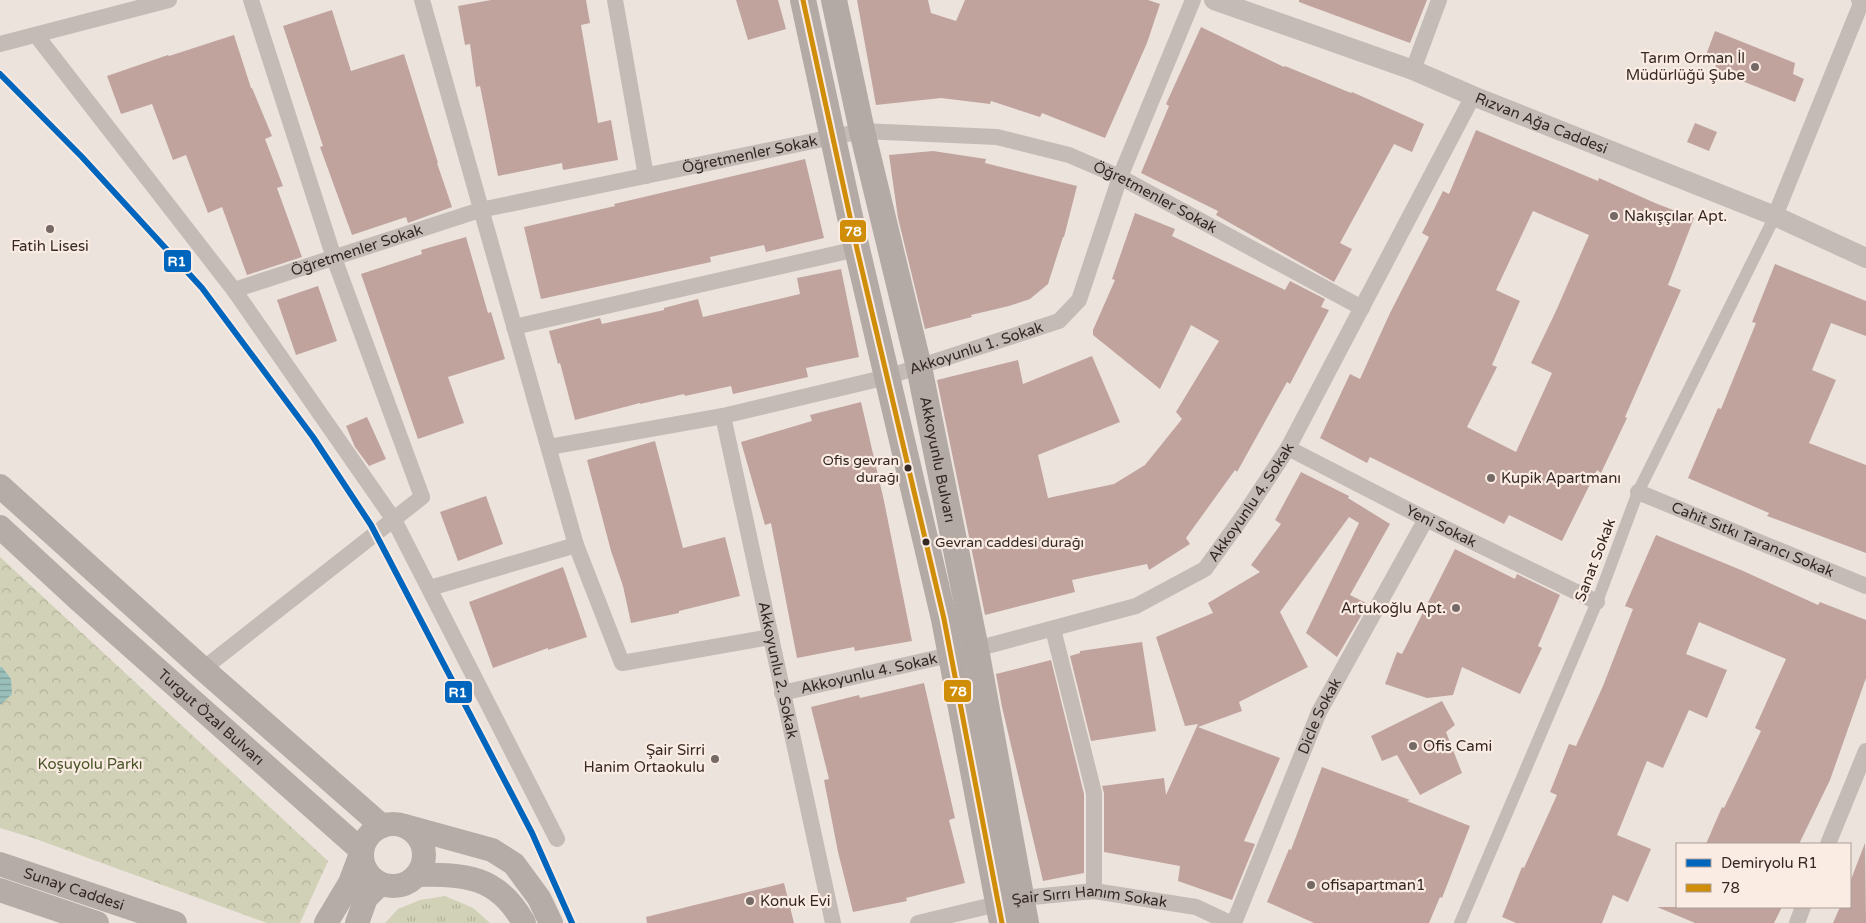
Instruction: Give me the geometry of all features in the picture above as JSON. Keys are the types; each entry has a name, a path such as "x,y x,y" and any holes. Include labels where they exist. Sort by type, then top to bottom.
{"main road":[{"name":"Akkoyunlu Bulvarı","path":"803,0 857,249 944,619 950,654 1012,912"},
{"name":"Akkoyunlu Bulvarı","path":"834,0 862,131 919,367 976,648 1012,912"},
{"name":"Turgut Özal Bulvarı","path":"0,486 203,670 393,826"},
{"name":"Turgut Özal Bulvarı","path":"0,527 86,606 362,851"},
{"path":"393,826 492,850 514,864 539,898 551,923"},
{"path":"326,923 350,883 362,851 369,836 393,826 412,830 420,838 424,847 425,857 423,867 410,882 400,886 390,886 380,884 372,878 362,861 362,851"},
{"name":"Sunay Caddesi","path":"0,864 175,923"},
{"path":"417,875 452,874 486,883 510,901 524,923"},
{"path":"357,923 366,898 380,884"},
{"name":"Sunay Caddesi","path":"0,890 47,915 97,923"}],"street":[{"path":"0,44 169,0"},
{"path":"203,670 422,498 334,258 251,0"},
{"path":"422,0 576,545 622,663 771,637"},
{"path":"615,0 646,176"},
{"name":"Akkoyunlu 1. Sokak","path":"549,447 722,416 887,377 1059,321 1079,300 1120,177 1193,0"},
{"name":"Rızvan Ağa Caddesi","path":"1214,0 1413,70 1472,96 1775,216 1866,258"},
{"path":"1413,70 1439,0"},
{"path":"1775,216 1862,1 1859,0"},
{"path":"36,36 234,290 394,520 557,839"},
{"name":"Akkoyunlu 4. Sokak","path":"782,693 976,648 1136,606 1205,569 1246,512 1288,448 1472,96"},
{"name":"Öğretmenler Sokak","path":"234,290 480,210 862,131 997,136 1070,155 1120,177 1362,308"},
{"name":"Sanat Sokak","path":"1460,923 1597,602 1638,492 1775,216"},
{"path":"514,328 857,249"},
{"name":"Akkoyunlu 2. Sokak","path":"722,416 833,923"},
{"name":"Yeni Sokak","path":"1288,448 1426,519 1597,602"},
{"name":"Cahit Sıtkı Tarancı Sokak","path":"1638,492 1866,586"},
{"name":"Dicle Sokak","path":"1232,923 1319,712 1426,519"},
{"path":"430,588 576,545"},
{"path":"1053,628 1094,793 1094,891"},
{"path":"1828,843 1866,751"},
{"name":"Şair Sırrı Hanım Sokak","path":"918,923 1012,912 1094,891 1196,908 1232,923"},
{"path":"1797,923 1803,908"},
{"path":"47,915 72,923"}],"green space":[{"name":"Koşuyolu Parkı","path":"0,557 328,861 300,923 267,923 33,838 0,828"},
{"path":"445,896 473,908 490,923 385,923 398,909 420,900"}],"water":[{"path":"0,667 11,679 12,694 0,705"}],"building":[{"path":"491,0 586,0 590,23 581,25 598,123 611,120 618,160 563,170 562,163 498,176 480,86 476,87 470,44 465,45 458,6"},
{"path":"736,0 778,0 786,29 748,40"},
{"path":"857,0 928,0 931,13 956,21 965,0 1148,0 1160,4 1147,43 1105,138 1042,113 1040,117 991,101 990,104 941,98 876,105"},
{"path":"1299,0 1427,0 1410,43 1299,2"},
{"path":"332,10 351,71 404,54 452,207 408,223 406,217 352,235 320,147 323,146 283,26"},
{"path":"1201,27 1284,67 1352,92 1424,124 1412,152 1394,144 1340,243 1352,249 1334,282 1216,215 1218,211 1141,173 1169,106 1166,104"},
{"name":"Tarım Orman İl Müdürlüğü Şube","path":"1715,31 1795,63 1793,74 1804,79 1795,102 1714,70 1718,60 1706,55"},
{"path":"234,35 251,88 272,136 265,139 283,186 277,188 302,257 247,275 222,207 208,213 186,155 173,160 152,104 121,114 107,76"},
{"path":"1695,123 1717,132 1709,151 1687,142"},
{"path":"1476,130 1598,181 1599,178 1694,218 1668,285 1681,290 1625,417 1627,418 1601,473 1597,470 1562,541 1509,515 1504,524 1370,457 1367,463 1320,438 1350,374 1360,379 1390,313 1429,237 1422,233 1443,191 1449,194","holes":["1533,211 1589,235 1531,363 1552,373 1516,452 1467,427 1497,367 1492,365 1520,301 1496,290"]},
{"path":"933,151 986,159 985,163 1077,186 1064,237 1048,284 1030,299 925,329 898,218 889,155"},
{"path":"805,159 824,238 766,252 764,245 710,257 711,262 541,299 524,227"},
{"path":"1135,213 1175,229 1172,236 1285,290 1290,281 1325,299 1321,307 1329,310 1290,384 1287,382 1237,472 1235,470 1186,538 1190,544 1149,570 1147,564 1072,580 1075,592 985,615 937,380 1018,360 1023,384 1092,356 1120,422 1038,455 1048,498 1114,484 1145,465 1182,419 1176,412 1219,341 1191,325 1160,389 1093,335 1093,330 1115,280 1112,279"},
{"path":"466,237 488,313 491,312 505,359 448,377 464,423 418,439 361,274 422,254 421,250"},
{"path":"1775,264 1866,301 1866,336 1831,323 1812,370 1836,380 1809,443 1866,465 1866,553 1767,516 1769,513 1688,478 1718,408 1721,409 1756,323 1752,322"},
{"path":"841,269 859,357 806,368 808,377 733,394 731,386 640,403 575,420 560,363 558,364 549,331 600,318 602,324 664,310 664,308 698,299 703,317 800,294 797,278"},
{"path":"318,286 337,341 296,355 277,300"},
{"path":"861,402 884,501 912,641 855,651 854,647 797,658 771,523 765,525 741,442 812,421 810,415"},
{"path":"367,417 386,459 369,466 355,447 346,426"},
{"path":"655,441 683,548 725,537 740,596 679,611 679,613 631,623 623,586 611,551 587,460"},
{"path":"1301,472 1349,496 1348,498 1390,524 1350,595 1368,604 1337,657 1306,633 1359,523 1349,517 1280,612 1308,667 1239,702 1242,711 1198,727 1280,758 1244,841 1255,844 1232,900 1178,881 1180,866 1104,852 1104,793 1102,786 1164,778 1166,795 1198,724 1185,726 1156,637 1213,613 1208,603 1260,572 1251,565 1281,524 1275,520"},
{"path":"486,496 503,544 458,561 440,512"},
{"path":"1656,535 1741,570 1818,605 1820,602 1866,620 1866,678 1830,780 1799,843 1706,843 1722,807 1724,808 1761,731 1755,728 1786,659 1699,622 1686,654 1727,670 1707,718 1689,710 1663,768 1647,761 1617,835 1651,849 1628,902 1613,895 1602,923 1516,923 1502,917 1522,867 1524,868 1557,795 1550,792 1569,744 1576,746 1603,686 1633,609 1625,606"},
{"path":"1455,549 1515,579 1517,574 1560,595 1538,646 1542,648 1520,694 1462,667 1453,695 1427,698 1385,684 1397,652 1402,654"},
{"path":"563,567 587,637 548,650 548,648 493,668 469,602"},
{"path":"1142,642 1156,731 1091,741 1070,656 1080,653 1080,651"},
{"path":"1051,660 1084,794 1084,873 1043,881 996,674"},
{"path":"924,683 955,818 949,820 965,883 906,898 907,901 853,912 838,852 824,780 829,779 811,707 859,695 860,698"},
{"name":"Ofis Cami","path":"1442,701 1455,725 1446,732 1462,773 1420,795 1397,755 1382,761 1371,736"},
{"path":"1322,767 1410,800 1407,801 1470,826 1442,898 1440,897 1429,923 1314,923 1267,902 1289,849 1291,850"},
{"path":"1865,843 1866,923 1833,923 1840,908 1851,908 1851,879"},
{"name":"Konuk Evi","path":"784,883 794,923 647,923 646,917"},
{"path":"1657,907 1782,908 1774,923 1695,923"}],"rail line":[{"name":"R1","path":"0,74 82,157 202,288 313,437 371,525 532,833 572,923"}],"transit line":[{"name":"78","path":"803,0 857,249 944,619 1002,923"}],"place":[{"name":"Tarım Orman İl Müdürlüğü Şube","path":"1755,67"},
{"name":"Nakışçılar Apt.","path":"1614,216"},
{"name":"Fatih Lisesi","path":"50,229"},
{"name":"Ofis gevran durağı","path":"908,468"},
{"name":"Kupik Apartmanı","path":"1491,478"},
{"name":"Gevran caddesi durağı","path":"926,542"},
{"name":"Artukoğlu Apt.","path":"1456,608"},
{"name":"Ofis Cami","path":"1413,746"},
{"name":"Şair Sirri Hanim Ortaokulu","path":"715,759"},
{"name":"ofisapartman1","path":"1311,885"},
{"name":"Konuk Evi","path":"750,901"}]}
